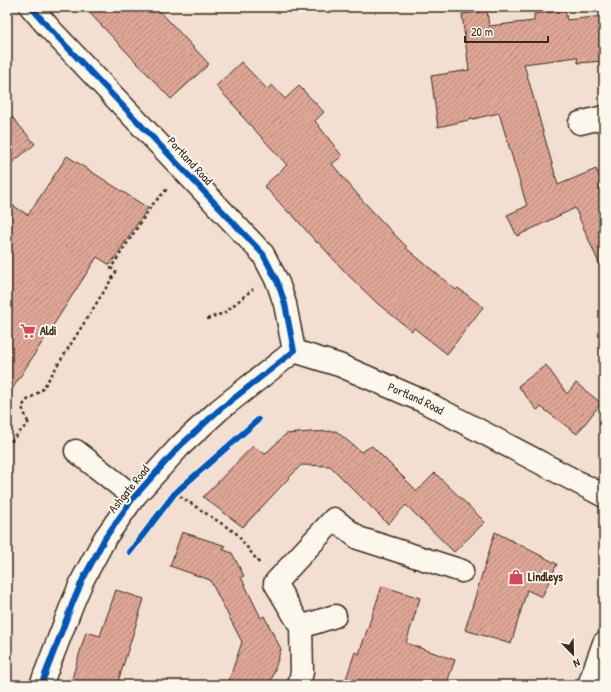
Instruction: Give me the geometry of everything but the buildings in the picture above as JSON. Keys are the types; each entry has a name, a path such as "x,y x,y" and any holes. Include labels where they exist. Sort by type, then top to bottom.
{"street":[{"name":"Portland Road","path":"31,7 50,29 263,254 278,283 294,351 339,365 423,402 604,496"},
{"path":"580,123 604,117"},
{"name":"Ashgate Road","path":"41,685 83,579 105,538 134,497 180,446 219,410 294,351"},
{"path":"76,451 134,497"},
{"path":"299,685 302,672 301,627 275,583 334,519 358,538 462,571"},
{"path":"301,627 335,616"},
{"path":"589,685 604,643"}],"path":[{"path":"7,446 29,422 22,407 26,401 42,390 116,272 111,268 152,205 167,189 171,195"},
{"path":"207,319 224,313 253,289"},
{"path":"171,499 181,488"},
{"path":"175,493 236,533 275,583"}],"cycle path":[{"path":"31,7 50,29 263,254 278,283 285,304 294,351 219,410 180,446 134,497 105,538 83,579 41,685"},
{"path":"130,552 175,493 258,420"}],"place":[{"name":"Aldi","path":"28,331"},
{"name":"Lindleys","path":"516,577"}]}
